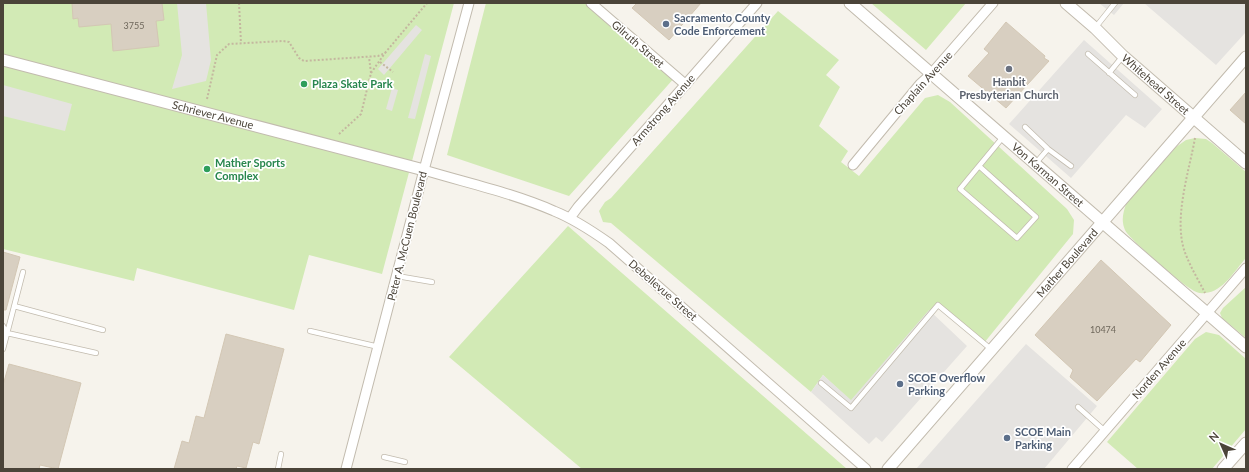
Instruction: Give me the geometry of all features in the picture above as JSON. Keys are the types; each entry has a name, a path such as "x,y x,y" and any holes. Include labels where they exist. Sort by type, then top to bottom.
{"street":[{"name":"Peter A. McCuen Boulevard","path":"346,469 469,3"},
{"name":"Gilruth Street","path":"591,3 686,85"},
{"name":"Armstrong Avenue","path":"570,218 757,3"},
{"name":"Von Karman Street","path":"850,3 1246,347"},
{"name":"Chaplain Avenue","path":"853,164 920,84 931,74 993,3"},
{"name":"Whitehead Street","path":"1066,3 1123,56 1246,163"},
{"name":"Mather Boulevard","path":"888,469 1246,57"},
{"name":"Schriever Avenue","path":"3,60 424,170"},
{"name":"Debellevue Street","path":"424,170 534,202 570,218 609,243 795,404 866,469"},
{"name":"Norden Avenue","path":"1072,469 1246,268"},
{"path":"1223,469 1246,443"}],"lane":[{"path":"1094,28 1115,3"},
{"path":"1088,54 1135,95"},
{"path":"1109,73 1123,56"},
{"path":"1024,127 1048,149 1071,166"},
{"path":"979,166 1036,217 1017,238 960,189 1003,136"},
{"path":"1035,164 1048,149"},
{"path":"3,349 5,334 23,272"},
{"path":"397,276 432,282"},
{"path":"821,382 852,408 938,305 992,350"},
{"path":"14,306 103,330"},
{"path":"3,326 5,334"},
{"path":"310,331 378,346"},
{"path":"5,334 96,353"},
{"path":"1078,407 1105,431"},
{"path":"278,469 281,454"},
{"path":"384,457 405,462"}],"path":[{"path":"239,3 241,43"},
{"path":"371,73 385,53 427,3"},
{"path":"207,99 218,55 229,44 289,42 300,58 304,61 369,56 385,53"},
{"path":"339,134 361,114 371,73 369,56"},
{"path":"380,62 393,72"},
{"path":"1195,138 1182,209 1181,236 1186,254 1205,293"}],"green space":[{"name":"Mather Sports Complex","path":"3,3 454,3 382,274 309,255 294,310 137,268 134,281 3,249"},
{"path":"486,3 591,3 676,76 569,196 447,155"},
{"path":"871,3 966,3 926,50"},
{"path":"778,11 839,60 826,75 840,87 819,126 848,151 841,162 859,176 925,98 938,95 950,102 1067,209 1074,220 1073,234 984,343 938,305 851,401 823,375 811,392 611,223 603,222 599,211 605,202 611,198"},
{"path":"1195,138 1206,139 1212,143 1246,172 1246,258 1223,285 1211,292 1203,293 1196,292 1186,285 1145,251 1128,235 1124,227 1123,220 1126,204 1176,147 1186,140"},
{"path":"568,226 847,469 582,469 449,357"},
{"path":"1246,287 1246,338 1222,318 1220,313 1223,308"},
{"path":"1206,332 1219,335 1246,359 1246,429 1212,469 1138,469 1107,442 1195,339"}],"shaded area":[{"path":"177,3 206,3 211,60 206,81 172,89 182,55"},
{"path":"1099,3 1124,3 1114,15"},
{"path":"1144,3 1246,3 1246,32 1216,65"},
{"path":"416,25 422,30 384,75 378,69"},
{"path":"1084,40 1162,109 1145,128 1126,115 1071,178 1009,124"},
{"path":"425,54 431,56 415,119 408,118"},
{"path":"3,85 72,104 65,131 3,116"},
{"path":"392,88 398,90 392,111 386,109"},
{"name":"SCOE Overflow Parking","path":"929,310 967,346 882,442 876,437 869,444 811,392 823,375 851,400"},
{"name":"SCOE Main Parking","path":"1026,344 1097,406 1044,469 916,469"}],"building":[{"path":"72,3 162,3 164,20 156,21 159,46 113,51 111,24 79,27 78,18 73,19"},
{"name":"Sacramento County Code Enforcement","path":"637,3 701,3 669,40 632,8"},
{"name":"Hanbit Presbyterian Church","path":"1006,22 1049,61 1006,108 968,76 989,53 984,49"},
{"path":"1246,92 1246,124 1230,110"},
{"path":"3,252 20,257 6,310 3,310"},
{"path":"1101,260 1171,325 1140,362 1136,359 1097,401 1070,377 1073,370 1035,335"},
{"path":"226,334 284,349 259,444 253,442 246,468 237,466 236,469 174,469 182,441 189,443 196,416 204,418"},
{"path":"9,364 81,383 58,469 40,465 39,469 3,469 3,385"}],"place":[{"name":"Sacramento County Code Enforcement","path":"666,24"},
{"name":"Hanbit Presbyterian Church","path":"1009,69"},
{"name":"Plaza Skate Park","path":"304,84"},
{"name":"Mather Sports Complex","path":"207,169"},
{"name":"SCOE Overflow Parking","path":"900,384"},
{"name":"SCOE Main Parking","path":"1007,438"}]}
